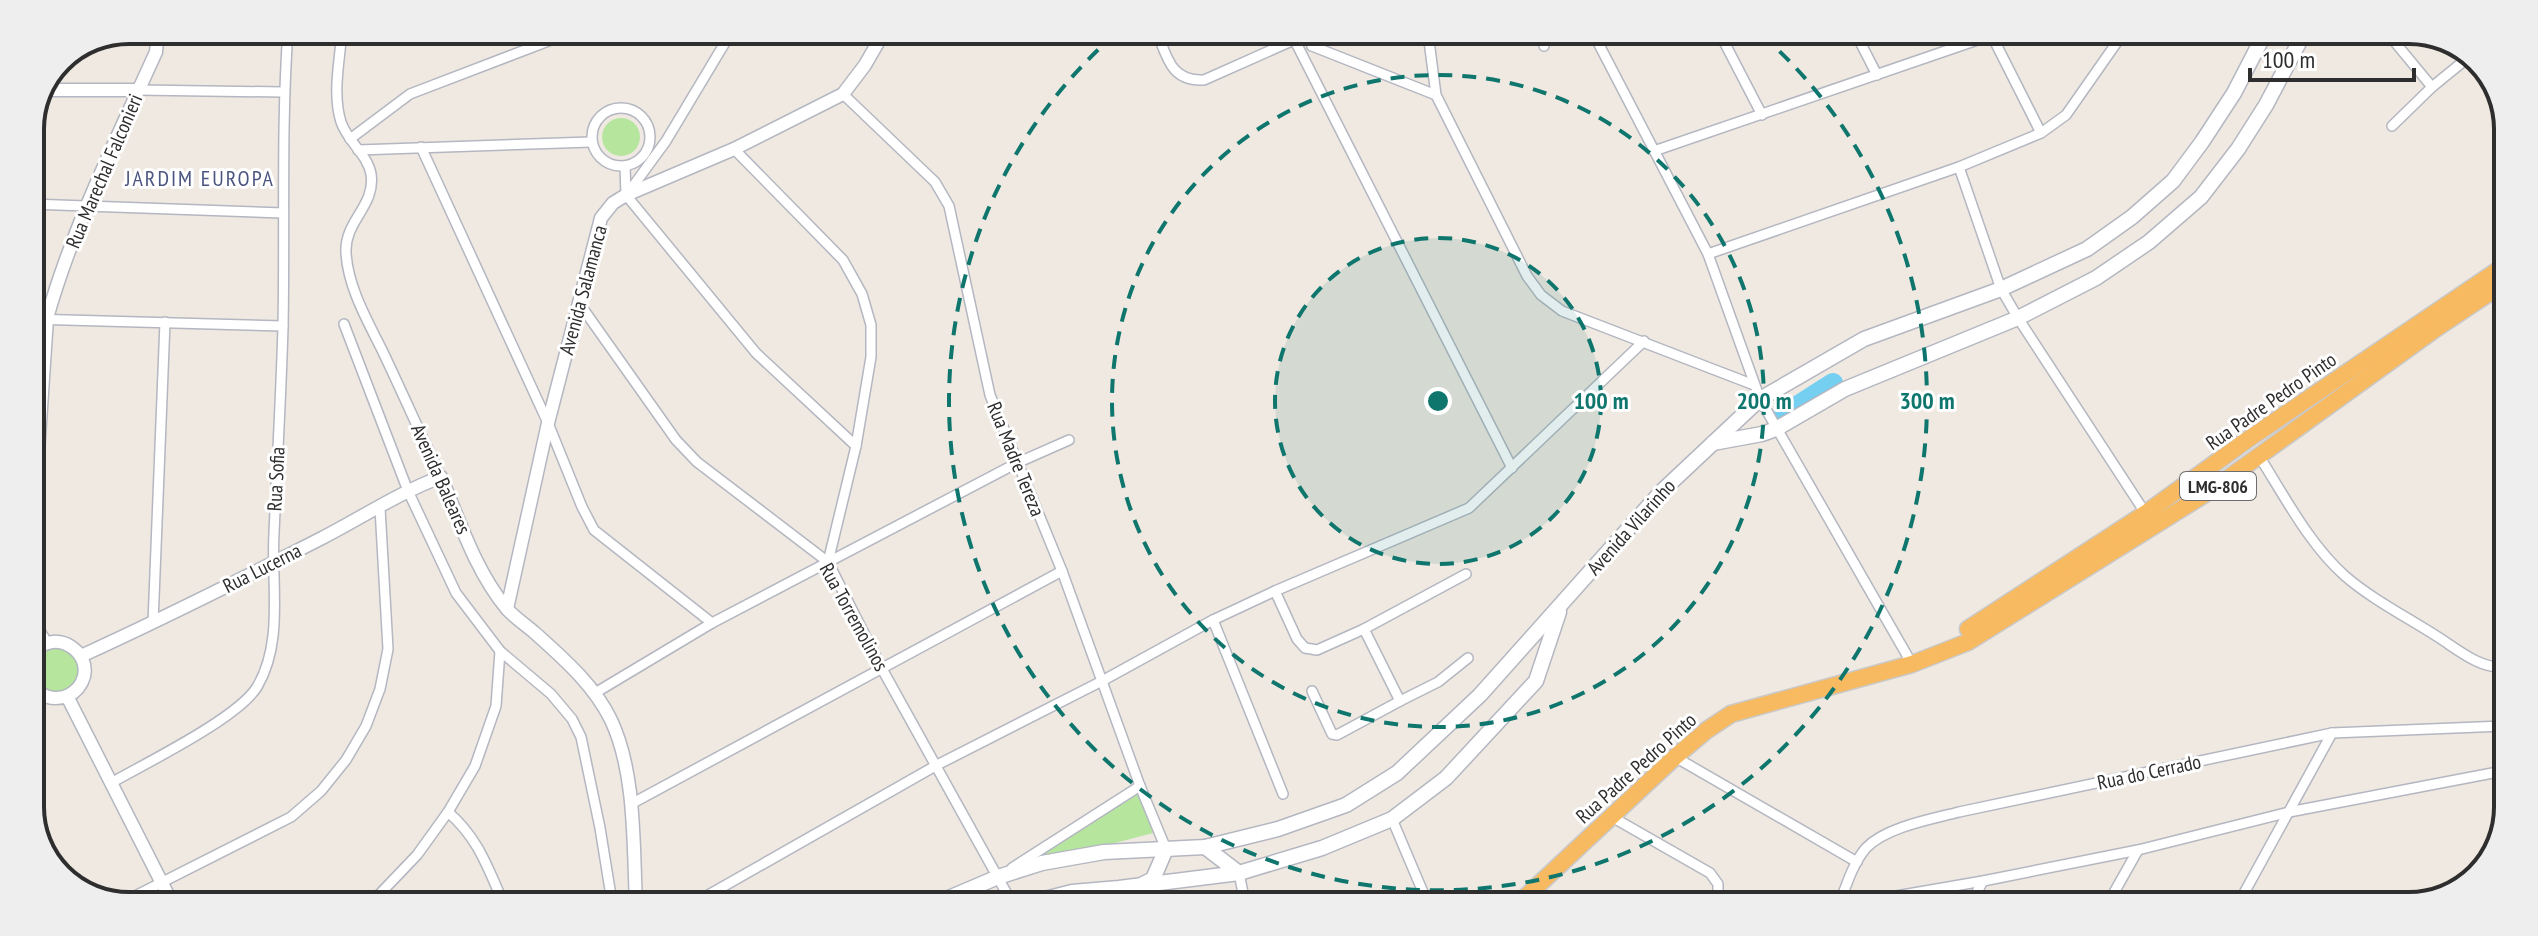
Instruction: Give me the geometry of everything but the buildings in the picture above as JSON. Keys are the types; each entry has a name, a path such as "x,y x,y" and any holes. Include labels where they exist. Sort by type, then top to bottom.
{"highway":[{"name":"Rua Padre Pedro Pinto","path":"2150,519 2247,440 2494,273"},
{"name":"Rua Padre Pedro Pinto","path":"1531,892 1675,757 1731,714 1892,668 1964,632 2150,519 2213,489 2494,290"}],"main road":[{"name":"Avenida Vilarinho","path":"963,892 1042,863 1104,852 1205,847 1278,829 1346,805 1397,773 1480,695 1662,491 1712,443 1757,392 1864,339 2001,289 2087,249 2132,217 2173,181 2234,93 2259,44"},
{"path":"1712,443 1769,432 1845,389 2018,318 2096,278 2149,242 2201,197 2238,149 2298,44"},
{"path":"1072,892 1239,873 1322,848 1392,819 1446,778 1536,681 1564,600"},
{"path":"1205,847 1239,873"},
{"path":"1119,888 1152,880 1166,849"}],"street":[{"name":"Rua Marechal Falconieri","path":"44,363 47,318 57,282 156,52 157,44"},
{"path":"53,90 283,92 287,44"},
{"name":"Avenida Baleares","path":"341,44 337,96 341,122 371,170 372,185 366,205 352,223 345,239 346,258 355,294 479,565 507,609 565,660 595,693 612,722 631,804 635,892"},
{"path":"350,139 410,94 541,44"},
{"path":"626,195 666,141 724,44"},
{"name":"Avenida Salamanca","path":"507,609 548,423 601,218 613,203 626,195 734,149 843,94 877,44"},
{"path":"1162,44 1172,68 1181,76 1204,80 1277,44"},
{"path":"1297,44 1512,468"},
{"path":"1429,44 1436,95 1527,276 1541,295 1562,311 1644,341 1757,392"},
{"path":"1599,44 1708,254 1769,432 1910,660"},
{"path":"1725,44 1762,115"},
{"path":"1861,44 1877,75"},
{"path":"1654,151 1965,44"},
{"path":"1996,44 2041,133"},
{"path":"1708,254 1959,167 2041,133 2066,115 2116,44"},
{"path":"2396,44 2432,87"},
{"path":"1302,55 1312,46 1436,95"},
{"path":"2392,126 2462,63"},
{"name":"Rua Sofia","path":"111,783 230,713 255,690 270,659 274,624 272,563 283,326 283,92"},
{"name":"Rua Madre Tereza","path":"843,94 935,182 949,206 990,395 1062,571 1166,849"},
{"path":"620,108 639,114 649,131 650,141 642,158 625,166 607,164 591,142 595,122 602,115 620,108"},
{"path":"650,141 666,141"},
{"path":"358,150 591,142"},
{"path":"421,147 594,530 712,623"},
{"path":"734,149 843,260 862,294 871,325 871,357 856,446 828,562"},
{"path":"625,166 626,195 756,353 856,446"},
{"path":"1959,167 2001,289 2150,519"},
{"path":"44,205 283,213"},
{"name":"Rua Torremolinos","path":"579,303 676,440 697,462 828,562 881,667 1006,892"},
{"path":"44,318 283,326"},
{"path":"153,623 165,322"},
{"name":"Avenida Baleares","path":"344,324 408,491 456,593 500,651 551,694 572,719 581,737 610,892"},
{"path":"714,892 937,765 1213,620 1469,508 1644,341"},
{"path":"595,693 712,623 1017,463 1069,440"},
{"path":"2259,456 2314,542 2345,575 2471,658 2494,665"},
{"name":"Rua Lucerna","path":"81,656 153,623 408,491 441,477"},
{"path":"144,892 291,817 321,791 353,749 366,726 380,689 388,649 380,508"},
{"path":"631,804 1062,571"},
{"path":"1275,591 1297,639 1305,648 1317,650 1364,629 1466,574"},
{"path":"1213,620 1283,794"},
{"path":"1364,629 1400,701"},
{"path":"44,696 67,696 81,684 84,665 73,647 63,642 46,643"},
{"path":"382,892 417,855 448,812 475,766 496,706 500,651"},
{"path":"1312,691 1329,732 1337,735 1438,682 1468,658"},
{"path":"67,696 166,892"},
{"name":"Rua do Cerrado","path":"1847,892 1857,862 1865,849 1876,840 1905,827 1959,812 2332,733 2494,726"},
{"path":"2245,892 2332,733"},
{"path":"1675,757 1857,862"},
{"path":"1918,892 2138,850 2289,812 2494,773"},
{"path":"998,877 1140,786"},
{"path":"448,812 464,826 479,847 499,892"},
{"path":"1612,817 1710,873 1718,884 1718,892"},
{"path":"1392,819 1423,892"},
{"path":"2114,892 2138,850"},
{"path":"1239,873 1243,892"},
{"path":"1977,892 1983,881"}],"green space":[{"path":"621,118 634,124 640,137 634,150 621,156 608,150 602,137 608,124"},
{"path":"49,645 67,647 82,666 73,689 49,695 44,691 44,649"},
{"path":"1139,791 1153,833 1012,870"}],"waterway":[{"path":"1783,415 1833,383"}],"district":[{"name":"JARDIM EUROPA","path":"200,178"}]}
